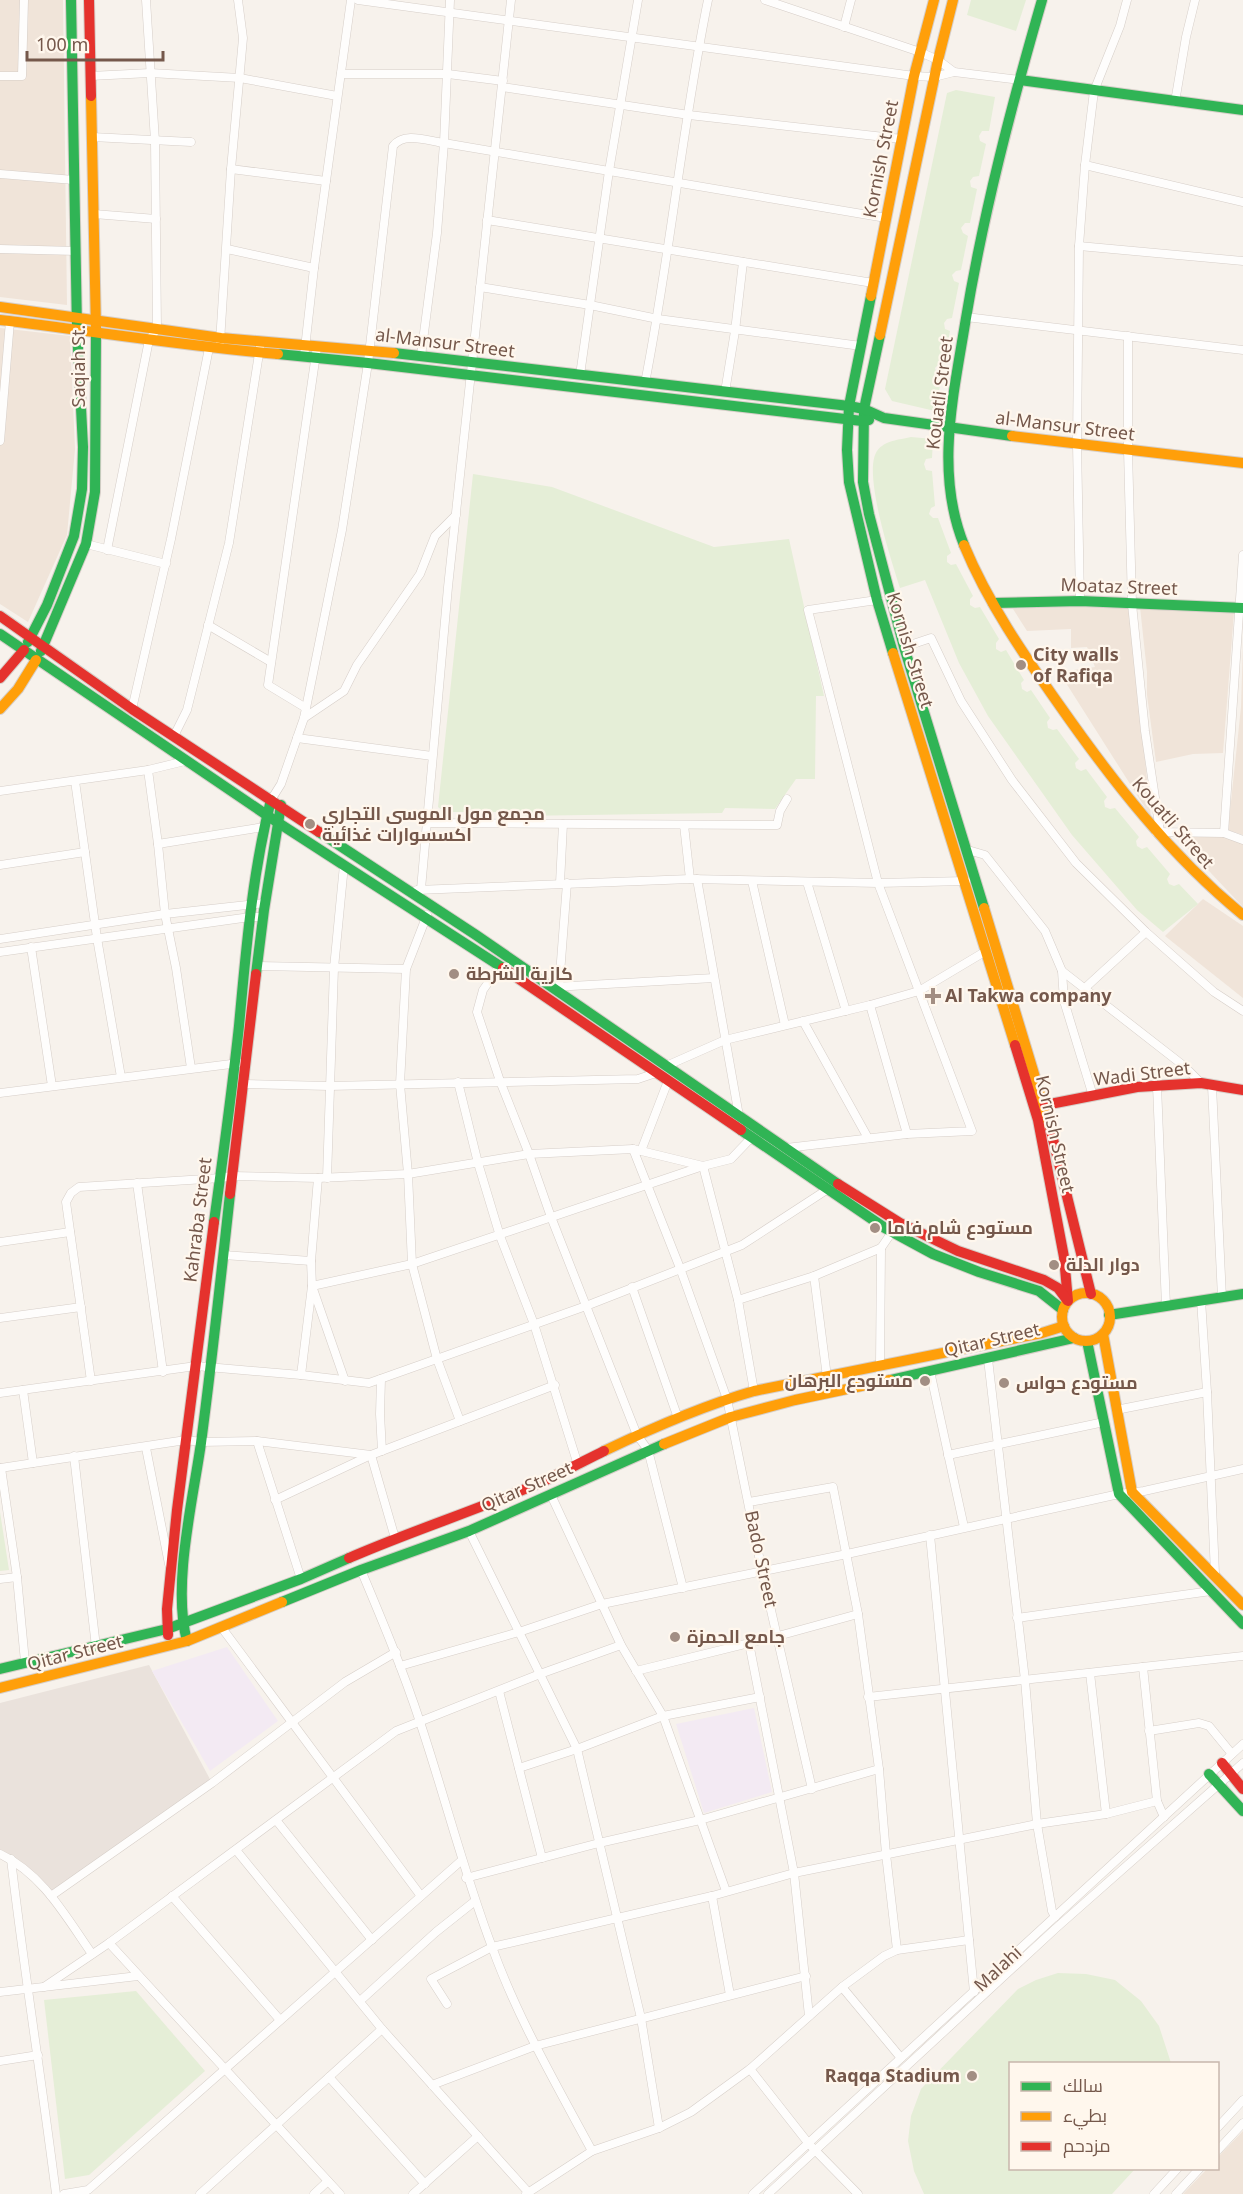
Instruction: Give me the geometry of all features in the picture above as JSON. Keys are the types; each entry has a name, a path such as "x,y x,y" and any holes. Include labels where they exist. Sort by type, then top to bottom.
{"main road":[{"name":"Saqiah St.","path":"0,678 32,638 74,536 82,489 83,447 77,328 72,0"},
{"name":"Saqiah St.","path":"0,709 18,689 44,646 86,544 95,492 96,319 89,0"},
{"name":"Kornish Street","path":"934,0 914,76 849,406 849,482 877,600 1046,1105 1091,1294"},
{"name":"Kornish Street","path":"953,0 934,77 864,409 862,421 863,482 869,514 904,647 968,850 970,880 986,951 1038,1120 1064,1257 1066,1305"},
{"name":"Kouatli Street","path":"1042,0 1003,140 966,317 949,428 948,466 952,508 967,553 993,603 1072,723 1157,832 1210,890 1243,915"},
{"path":"1020,80 1243,110"},
{"name":"al-Mansur Street","path":"0,307 77,316 220,338 261,341 304,351 317,359 862,421 884,418"},
{"name":"al-Mansur Street","path":"5,320 259,353 304,351 317,346 422,356 849,406 864,409 884,418 949,428 1243,463"},
{"name":"Moataz Street","path":"993,603 1080,601 1241,608"},
{"path":"0,616 132,709 417,891 434,907 555,987 863,1201 900,1223 958,1251 1044,1280 1058,1288 1066,1305 1064,1326 1074,1338 1087,1341 1103,1334 1109,1323 1109,1315 1103,1301 1091,1294 1078,1295 1066,1305"},
{"path":"0,634 272,819 500,966 892,1232 933,1254 979,1272 1040,1291 1066,1305"},
{"name":"Kahraba Street","path":"171,1646 167,1629 171,1570 186,1440 220,1178 259,966 272,819 276,803"},
{"name":"Kahraba Street","path":"187,1641 182,1623 186,1540 201,1442 244,1084 241,1063 250,917 264,827 272,819"},
{"name":"Wadi Street","path":"1046,1105 1137,1087 1206,1084 1243,1090"},
{"path":"1109,1315 1243,1294"},
{"name":"Qitar Street","path":"0,1669 167,1629 301,1579 395,1538 472,1509 578,1465 637,1435 727,1399 754,1391 1042,1333 1064,1326"},
{"path":"1103,1334 1132,1492 1243,1605"},
{"name":"Qitar Street","path":"0,1688 187,1641 361,1570 469,1531 648,1450 731,1417 795,1400 988,1359 1074,1338"},
{"path":"1087,1341 1119,1494 1242,1622"},
{"path":"858,1370 862,1386"},
{"path":"74,1652 80,1669"},
{"path":"11,1666 16,1683"},
{"path":"1222,1763 1243,1789"},
{"path":"1209,1774 1243,1811"}],"street":[{"path":"0,76 22,76 24,0"},
{"path":"107,550 149,340 157,329 155,141 146,0"},
{"path":"132,709 215,349 220,338 231,169 240,78 242,26 238,0"},
{"path":"304,351 351,0"},
{"path":"358,0 914,76 934,77 954,72 1020,80"},
{"path":"422,356 444,143 450,0"},
{"path":"417,891 426,823 456,515 511,0"},
{"path":"580,375 609,171 638,0"},
{"path":"645,382 658,319 698,48 708,0"},
{"path":"765,0 920,52 938,60 954,72"},
{"path":"844,27 851,0"},
{"path":"1080,601 1077,444 1078,330 1079,246 1084,165 1094,91 1120,26 1127,0"},
{"path":"1175,102 1195,0"},
{"path":"90,76 150,73 240,78 337,96"},
{"path":"341,74 448,74 689,115 902,139"},
{"path":"92,137 190,142"},
{"path":"276,803 304,718 342,530 368,363 393,146 398,140 406,137 495,151 886,218"},
{"path":"1084,165 1243,202"},
{"path":"231,169 326,181"},
{"path":"0,174 74,180"},
{"path":"94,214 156,219"},
{"path":"487,220 873,283"},
{"path":"1079,246 1243,261"},
{"path":"0,249 76,250"},
{"path":"227,249 314,268"},
{"path":"725,392 743,262"},
{"path":"480,287 658,319 861,346"},
{"path":"966,317 1243,350"},
{"path":"0,441 5,320"},
{"path":"1128,336 1132,604 1157,832 1224,833 1243,840"},
{"path":"174,736 187,710 229,543 261,341"},
{"path":"306,708 268,686 317,359 317,346"},
{"path":"304,718 344,691 357,665 420,574 435,536 456,515"},
{"path":"86,544 166,564"},
{"path":"1224,833 1243,555"},
{"path":"786,1148 907,1134 972,1131 878,883 808,610 877,600"},
{"path":"208,625 271,662"},
{"path":"904,647 931,638 961,701 1012,780 1077,863 1146,932 1214,992 1243,1011"},
{"path":"297,738 432,756"},
{"path":"0,791 148,770 185,760"},
{"path":"148,770 167,929 176,968 191,1068"},
{"path":"75,781 97,938 121,1077"},
{"path":"426,823 777,825 780,811 787,799"},
{"path":"563,824 563,883 555,987 714,978"},
{"path":"684,825 739,1116"},
{"path":"158,844 264,827"},
{"path":"968,850 985,855 1045,931 1062,971 1064,1001 1093,1096"},
{"path":"0,865 85,852"},
{"path":"327,1178 334,968 344,865"},
{"path":"404,903 417,891 563,883 693,879 878,883 970,880"},
{"path":"752,881 785,1025"},
{"path":"807,882 846,1011"},
{"path":"0,939 165,914 265,903"},
{"path":"434,907 426,917 406,969 400,1084 408,1174 412,1264 437,1359 460,1421"},
{"path":"0,952 250,917 264,917"},
{"path":"1085,988 1146,932"},
{"path":"31,947 52,1086"},
{"path":"666,1066 724,1040 919,991 986,951"},
{"path":"259,966 406,969"},
{"path":"500,966 483,990 477,1012 551,1217 637,1435 648,1450 683,1588"},
{"path":"1062,971 1206,1084 1222,1298"},
{"path":"870,1005 907,1134"},
{"path":"803,1021 868,1138"},
{"path":"0,1093 241,1063"},
{"path":"244,1084 329,1086 638,1079 656,1073"},
{"path":"637,1150 668,1081"},
{"path":"458,1082 478,1163 500,1236 555,1385 578,1465"},
{"path":"1157,1086 1166,1306"},
{"path":"312,1286 412,1264 648,1184 731,1159 752,1137"},
{"path":"91,1381 66,1202 71,1192 79,1187 232,1176 327,1178 408,1174 529,1154 637,1150 703,1166"},
{"name":"Bado Street","path":"637,1150 727,1399 762,1571 812,1789"},
{"path":"703,1166 738,1300 754,1391"},
{"path":"301,1375 312,1286 311,1261 318,1178"},
{"path":"137,1183 163,1372"},
{"path":"0,1393 196,1366 369,1383 586,1306 742,1245 828,1189"},
{"path":"0,1242 70,1232"},
{"path":"738,1300 814,1276 881,1248 892,1232"},
{"path":"880,1365 881,1248"},
{"path":"223,1255 311,1261"},
{"path":"814,1276 827,1377"},
{"path":"312,1286 345,1380"},
{"path":"632,1287 678,1418"},
{"path":"1201,1300 1211,1477 1213,1569 1216,1578"},
{"path":"0,1318 81,1307"},
{"path":"988,1359 1025,1680 1037,1824 1052,1911 1055,1917"},
{"path":"930,1371 964,1527"},
{"path":"381,1379 382,1451"},
{"path":"275,1500 371,1455 555,1385"},
{"path":"23,1390 33,1462"},
{"path":"1116,1410 1207,1392"},
{"path":"948,1455 1104,1422"},
{"path":"25,1662 17,1577 0,1468 74,1456 146,1448 186,1440 256,1441 371,1455"},
{"path":"256,1441 301,1579"},
{"path":"146,1448 171,1570"},
{"path":"371,1455 395,1538"},
{"path":"74,1456 96,1647"},
{"path":"400,1666 519,1632 602,1604 1243,1469"},
{"path":"749,1502 833,1487 858,1614 879,1769 897,1950"},
{"path":"551,1495 621,1645 663,1716 726,1891"},
{"path":"469,1531 577,1749 641,2018 659,2128"},
{"path":"930,1535 947,1689 974,1992"},
{"path":"361,1570 396,1652 421,1722 466,1878 516,2008 592,2151"},
{"path":"0,1579 17,1577"},
{"path":"1017,1618 1211,1591"},
{"path":"636,1671 858,1614"},
{"path":"222,1628 421,1896"},
{"path":"749,1643 794,1874 809,2016"},
{"path":"44,1987 109,1943 396,1731 540,1674 621,1645"},
{"path":"51,1896 212,1784 345,1682 396,1652"},
{"path":"868,1697 1243,1656"},
{"path":"1143,1667 1157,1801 1164,1817"},
{"path":"1090,1673 1106,1814"},
{"path":"499,1691 542,1858"},
{"path":"519,1768 577,1749 663,1716 760,1697"},
{"path":"1149,1731 1199,1723 1209,1726 1232,1754"},
{"name":"Malahi","path":"753,2194 1243,1744"},
{"name":"Malahi","path":"768,2194 1055,1929 1243,1763"},
{"path":"466,1878 599,1843 700,1820 879,1769"},
{"path":"447,2004 431,1979 492,1947 712,1896 794,1874 1037,1824 1106,1814 1157,1801"},
{"path":"276,1820 372,1940"},
{"path":"236,1850 382,2029 527,2193 592,2151 659,2128 691,2112 750,2069 842,1988 884,1956 897,1950 969,1941"},
{"path":"0,1854 36,1877 92,1954"},
{"path":"11,1859 56,2194"},
{"path":"64,2194 88,2190 462,1860"},
{"path":"172,1896 280,2020"},
{"path":"712,1896 730,1995"},
{"path":"360,2001 436,1932 476,1901"},
{"path":"109,1943 340,2194"},
{"path":"0,1992 138,1976"},
{"path":"432,2085 535,2046 806,1976"},
{"path":"842,1988 902,2058"},
{"path":"200,2194 382,2029"},
{"path":"0,2061 38,2055"},
{"path":"750,2069 809,2144 857,2194"},
{"path":"329,2077 425,2184"},
{"path":"1219,2126 1243,2100"},
{"path":"1219,2149 1243,2124 1230,2114"},
{"path":"413,2194 478,2136"},
{"path":"1154,2194 1177,2170"},
{"path":"1161,2187 1175,2194 1199,2170"},
{"path":"314,2194 328,2181"}],"shaded area":[{"path":"0,0 63,0 67,305 0,297"},
{"path":"0,328 70,336 75,449 67,535 28,622 0,604"},
{"path":"1079,605 1129,608 1151,817 1059,672 1095,667 1087,647 1071,648 1071,629 1027,631 1013,609"},
{"path":"1140,607 1234,612 1223,753 1193,754 1156,762 1147,695 1147,672"},
{"path":"1243,643 1243,835 1228,830 1241,707"},
{"path":"1176,836 1224,837 1243,844 1243,907"},
{"path":"1203,899 1243,926 1243,998 1165,936"},
{"path":"227,1647 278,1721 210,1771 152,1671"},
{"path":"149,1665 212,1783 51,1896 0,1854 0,1703"},
{"path":"754,1708 772,1792 704,1813 676,1724"},
{"path":"1243,2131 1243,2194 1183,2194 1206,2170 1219,2170 1219,2156"}],"green space":[{"path":"971,0 1026,0 1016,31 967,15"},
{"path":"956,90 995,97 989,131 982,131 979,136 980,141 986,144 979,176 973,177 970,181 971,187 977,189 970,223 965,223 961,228 968,236 961,270 952,275 954,281 959,283 952,318 947,319 944,323 945,329 950,331 944,364 939,364 935,368 937,374 942,376 935,411 892,401 885,389 947,93"},
{"path":"911,437 933,439 932,458 926,459 924,464 926,470 932,471 935,506 931,508 929,514 933,518 938,518 951,553 947,556 947,562 951,565 956,564 973,596 970,599 970,605 975,608 980,607 999,639 996,649 1001,652 1006,650 1024,680 1021,683 1022,689 1027,692 1031,690 1050,718 1047,722 1048,728 1057,729 1079,759 1075,763 1076,768 1081,771 1086,769 1107,797 1104,801 1105,807 1115,808 1139,837 1136,841 1137,846 1142,849 1147,847 1170,874 1167,879 1169,884 1174,886 1179,884 1198,904 1163,932 1137,910 1072,835 988,716 959,663 925,580 900,588 880,518 873,478 873,462 880,447 892,441"},
{"path":"473,474 552,487 714,547 789,539 824,696 816,696 815,779 796,779 775,809 725,808 722,813 516,816 512,812 444,812 438,807"},
{"path":"0,1512 9,1570 0,1571"},
{"name":"Raqqa Stadium","path":"1058,1973 1086,1974 1115,1980 1141,2001 1159,2026 1171,2062 1009,2062 1009,2170 1134,2170 1112,2194 924,2194 914,2171 908,2141 911,2116 921,2089 1018,1989"},
{"path":"136,1991 205,2071 89,2175 65,2179 44,2000"}],"traffic: fast":[{"path":"28,642 47,605 74,536 82,489 83,447 77,329 71,0"},
{"path":"964,545 955,518 950,490 948,463 952,407 972,283 989,201 1042,0"},
{"path":"1020,80 1243,110"},
{"path":"871,296 849,406 847,450 849,482 877,600 893,653"},
{"path":"41,651 86,544 95,492 96,329"},
{"path":"880,335 864,409 863,482 869,514 904,647 984,908"},
{"path":"394,353 849,406 864,409 884,418 1012,436"},
{"path":"278,354 869,420"},
{"path":"993,603 1080,601 1243,608"},
{"path":"0,634 277,822 503,968"},
{"path":"214,1222 251,913 259,856 271,800"},
{"path":"256,974 281,805"},
{"path":"319,832 476,935 838,1184"},
{"path":"741,1130 885,1228 933,1254 979,1272 1039,1291 1063,1310"},
{"path":"187,1641 182,1594 185,1542 201,1443 230,1194"},
{"path":"1109,1315 1243,1294"},
{"path":"890,1380 1074,1338"},
{"path":"1087,1341 1119,1494 1243,1624"},
{"path":"282,1602 361,1570 469,1531 664,1444"},
{"path":"0,1669 167,1629 301,1579 349,1558"},
{"path":"1209,1774 1243,1811"}],"traffic: slow":[{"path":"871,296 914,76 934,0"},
{"path":"880,335 938,60 953,0"},
{"path":"91,96 96,329"},
{"path":"0,307 221,338 394,353"},
{"path":"0,320 278,354"},
{"path":"1012,436 1243,463"},
{"path":"964,545 984,587 1020,648 1101,763 1167,843 1216,892 1243,915"},
{"path":"893,653 1015,1045"},
{"path":"0,709 18,689 36,660"},
{"path":"984,908 1050,1127"},
{"path":"1086,1293 1103,1300 1110,1317 1103,1334 1086,1341 1069,1334 1062,1317 1069,1300 1086,1293"},
{"path":"604,1451 715,1403 754,1391 1042,1333 1064,1326"},
{"path":"1103,1334 1132,1492 1243,1605"},
{"path":"664,1444 731,1417 795,1400 890,1380"},
{"path":"0,1688 187,1641 282,1602"}],"traffic: jam":[{"path":"89,0 91,96"},
{"path":"0,616 132,709 319,832"},
{"path":"0,678 24,650"},
{"path":"503,968 741,1130"},
{"path":"230,1194 256,974"},
{"path":"1015,1045 1038,1120 1064,1257 1068,1301"},
{"path":"1045,1105 1137,1087 1201,1083 1243,1090"},
{"path":"1050,1127 1091,1294"},
{"path":"838,1184 900,1223 958,1251 1044,1280 1058,1288 1067,1300"},
{"path":"168,1635 167,1609 177,1510 214,1222"},
{"path":"349,1558 521,1491 604,1451"},
{"path":"1222,1763 1243,1789"}],"place":[{"name":"City walls of Rafiqa","path":"1021,665"},
{"name":"مجمع مول الموسى التجاري اكسسوارات غذائية","path":"310,824"},
{"name":"كازية الشرطة","path":"454,974"},
{"name":"Al Takwa company","path":"933,996"},
{"name":"مستودع شام فاما","path":"875,1228"},
{"name":"دوار الدلة","path":"1054,1265"},
{"name":"مستودع البرهان","path":"925,1381"},
{"name":"مستودع حواس","path":"1004,1383"},
{"name":"جامع الحمزة","path":"675,1637"},
{"name":"Raqqa Stadium","path":"972,2076"}]}
